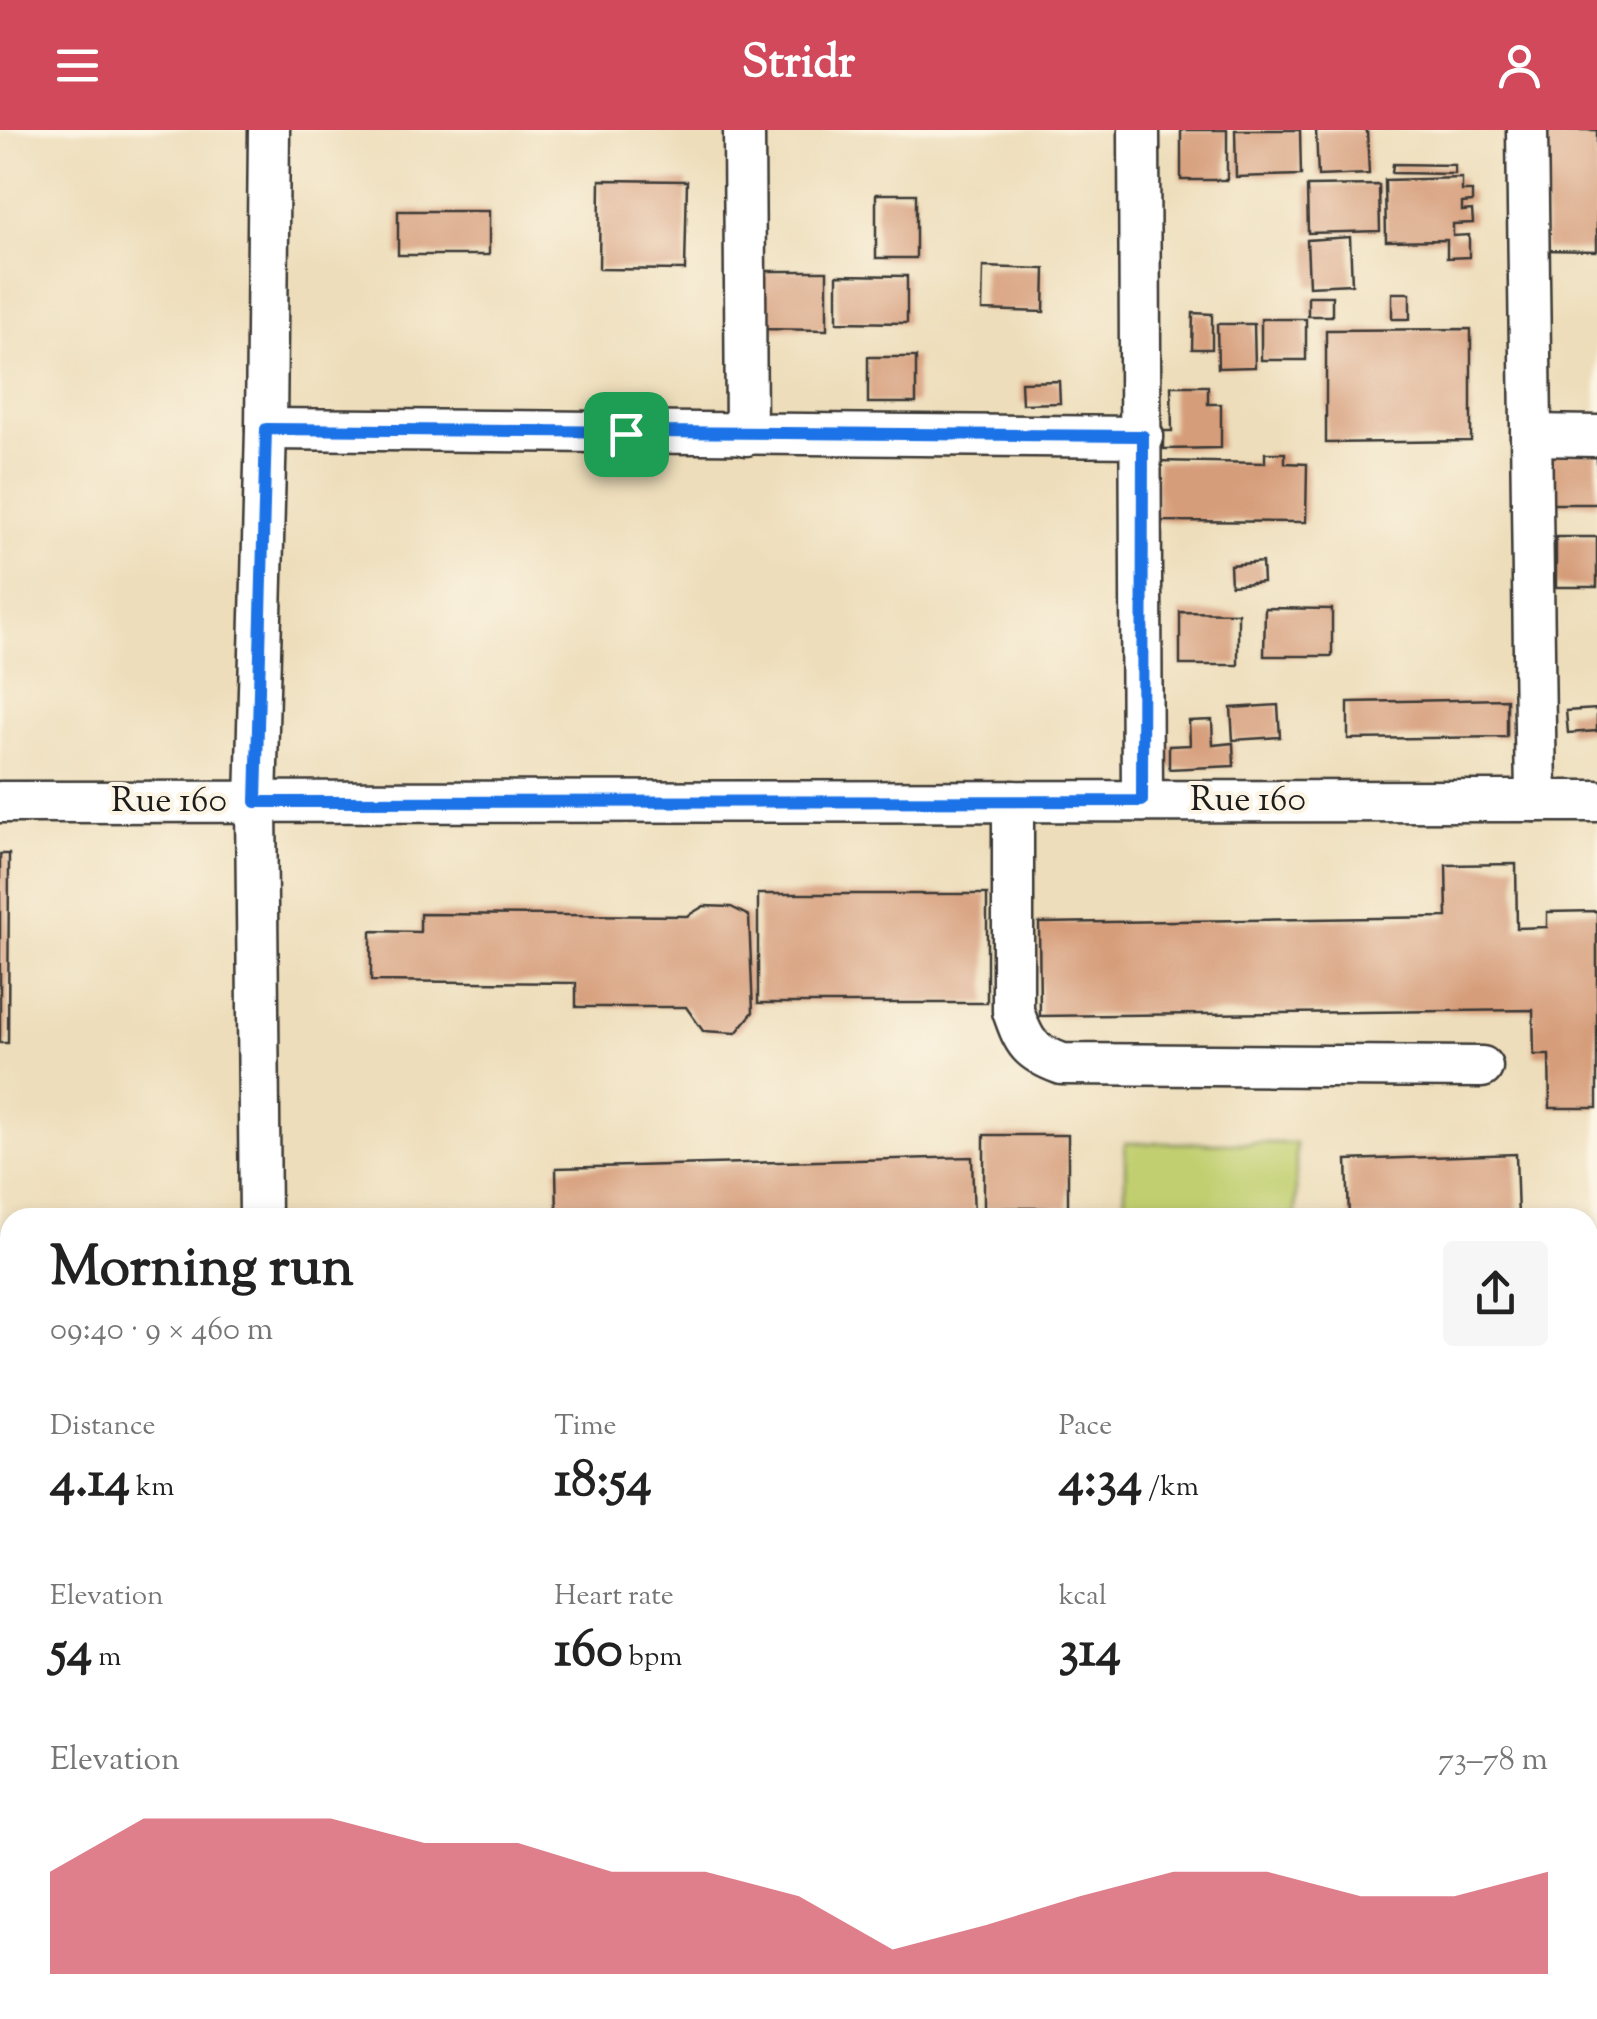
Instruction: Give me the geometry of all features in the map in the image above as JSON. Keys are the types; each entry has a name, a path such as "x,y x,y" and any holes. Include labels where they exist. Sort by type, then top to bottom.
{"street":[{"path":"260,1208 256,802 269,130"},
{"path":"744,130 746,435"},
{"path":"1139,130 1142,801"},
{"path":"1527,130 1536,801"},
{"path":"266,429 1143,436"},
{"path":"1531,435 1597,436"},
{"path":"1013,801 1013,1011 1022,1035 1036,1054 1062,1064 1482,1066"},
{"name":"Rue 160","path":"0,802 1597,801"}],"green space":[{"path":"1125,1143 1296,1143 1296,1208 1125,1208"}],"building":[{"path":"1181,130 1227,130 1227,180 1181,180"},
{"path":"1235,130 1300,130 1301,175 1236,177"},
{"path":"1316,130 1367,130 1369,174 1318,176"},
{"path":"1547,130 1597,130 1597,251 1545,250"},
{"path":"1393,164 1455,165 1455,174 1392,173"},
{"path":"1462,178 1462,191 1472,191 1472,202 1462,203 1462,211 1472,210 1473,223 1453,224 1453,236 1469,235 1469,257 1447,258 1447,240 1386,241 1385,180"},
{"path":"600,180 687,181 685,270 599,269"},
{"path":"1379,185 1380,231 1308,233 1307,186"},
{"path":"876,194 916,194 916,258 876,258"},
{"path":"398,211 489,211 489,255 398,255"},
{"path":"1350,237 1352,284 1309,286 1307,240"},
{"path":"983,267 1045,269 1044,312 982,310"},
{"path":"758,271 827,271 827,330 758,329"},
{"path":"837,275 907,276 907,323 837,322"},
{"path":"1392,293 1410,293 1410,319 1392,319"},
{"path":"1308,296 1332,296 1332,316 1308,316"},
{"path":"1193,313 1212,314 1212,349 1192,349"},
{"path":"1261,319 1306,319 1306,360 1261,360"},
{"path":"1217,324 1254,324 1255,367 1218,368"},
{"path":"1471,329 1471,441 1326,443 1326,330"},
{"path":"868,357 916,357 916,403 868,403"},
{"path":"1059,381 1060,403 1022,404 1021,382"},
{"path":"1171,386 1208,386 1208,404 1221,404 1221,448 1164,449 1164,431 1172,431"},
{"path":"1265,453 1285,453 1285,463 1307,464 1306,522 1156,521 1157,461 1265,463"},
{"path":"1537,453 1597,453 1597,504 1537,504"},
{"path":"1556,537 1597,537 1597,587 1556,587"},
{"path":"1262,562 1263,582 1231,585 1230,565"},
{"path":"1265,608 1332,609 1332,656 1264,656"},
{"path":"1180,612 1238,613 1238,665 1180,665"},
{"path":"1507,699 1507,737 1348,739 1348,702"},
{"path":"1278,705 1280,737 1233,740 1231,708"},
{"path":"1597,709 1597,731 1568,733 1566,711"},
{"path":"1212,720 1213,745 1233,743 1234,766 1169,769 1169,746 1190,745 1189,721"},
{"path":"0,854 9,854 8,1043 0,1043"},
{"path":"1516,864 1517,928 1547,927 1547,912 1597,911 1597,1108 1550,1108 1549,1055 1534,1055 1533,1010 1040,1016 1039,923 1447,917 1446,865"},
{"path":"758,894 987,894 987,1003 758,1003"},
{"path":"704,906 731,907 749,916 753,1012 736,1033 703,1031 686,1007 576,1007 576,983 371,981 371,931 420,932 420,914 687,916"},
{"path":"984,1135 1068,1135 1068,1208 984,1208"},
{"path":"1516,1154 1518,1208 1349,1208 1347,1160"},
{"path":"972,1157 974,1208 557,1208 556,1168"}],"route":[{"path":"266,429 626,434 1143,436 1142,801 256,802 266,429"}]}
